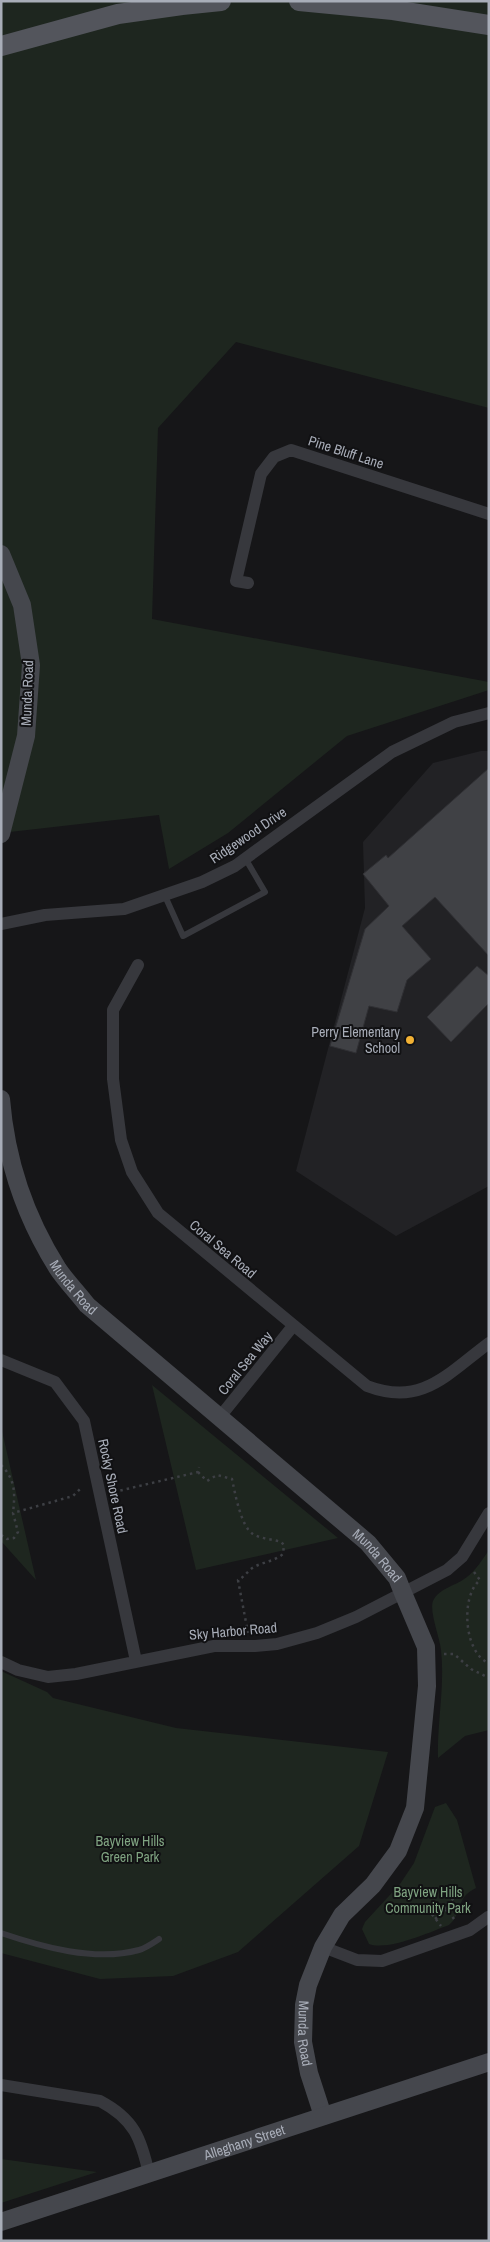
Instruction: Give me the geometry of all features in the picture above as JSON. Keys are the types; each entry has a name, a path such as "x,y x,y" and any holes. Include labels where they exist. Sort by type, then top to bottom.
{"main road":[{"path":"1,46 118,14 221,1"},
{"path":"299,1 393,10 489,25"}],"street":[{"name":"Pine Bluff Lane","path":"248,583 236,581 261,474 274,457 282,452 291,450 489,514"},
{"name":"Munda Road","path":"1,554 22,605 31,665 26,736 1,834"},
{"name":"Ridgewood Drive","path":"1,924 45,915 124,909 202,882 235,866 392,752 454,722 489,713"},
{"name":"Coral Sea Road","path":"138,966 113,1010 113,1080 121,1140 132,1172 158,1214 367,1386 395,1394 427,1388 489,1343"},
{"name":"Munda Road","path":"1,1099 3,1129 9,1167 28,1215 59,1270 87,1305 368,1543 397,1578 426,1647 427,1686 414,1808 398,1851 373,1884 342,1915 323,1947 308,1985 303,2026 306,2058 323,2116"},
{"name":"Coral Sea Way","path":"220,1418 293,1326"},
{"name":"Rocky Shore Road","path":"1,1360 55,1382 84,1422 136,1661"},
{"name":"Sky Harbor Road","path":"1,1662 18,1670 48,1677 76,1674 214,1646 277,1644 318,1633 356,1617 447,1570 462,1557 489,1513"},
{"path":"323,1947 357,1960 382,1961 470,1930 488,1917"},
{"name":"Alleghany Street","path":"1,2222 489,2062"},
{"path":"1,2085 100,2101 110,2106 127,2119 138,2136 143,2145 149,2174"}],"lane":[{"path":"165,896 184,936 265,892 244,858"},
{"path":"1,1933 44,1947 100,1954 139,1950 159,1939"}],"path":[{"path":"1,1465 11,1477 14,1486 13,1513 18,1532 14,1538 7,1539 1,1535"},
{"path":"198,1472 199,1468"},
{"path":"112,1492 198,1472"},
{"path":"198,1472 207,1482 217,1475 232,1479 242,1518 249,1530 253,1534 281,1542 284,1545 283,1554 279,1558 251,1568 244,1577 238,1580 248,1633"},
{"path":"13,1513 73,1496 82,1487"},
{"path":"474,1572 480,1580 471,1592 469,1630 472,1645 478,1656 489,1663"},
{"path":"444,1654 454,1654 471,1669 489,1678"},
{"path":"454,1898 444,1906 454,1919"},
{"path":"428,1910 441,1927"},
{"path":"435,1919 447,1910"}],"shaded area":[{"name":"Perry Elementary School","path":"481,751 489,751 489,1186 396,1236 296,1171 365,908 363,842 433,763"}],"green space":[{"path":"1,1 489,1 489,408 236,342 158,428 152,619 489,682 489,690 347,736 228,833 169,869 159,815 1,833"},
{"path":"152,1385 338,1538 196,1570"},
{"path":"2,1431 36,1580 1,1541"},
{"path":"489,1550 489,1730 465,1736 438,1758 442,1664 432,1605 439,1593 470,1574"},
{"name":"Bayview Hills Green Park","path":"1,1671 47,1692 53,1698 176,1728 388,1752 359,1846 238,1952 173,1976 100,1979 1,1953"},
{"name":"Bayview Hills Community Park","path":"446,1803 457,1820 476,1888 465,1896 456,1916 449,1925 398,1943 387,1945 369,1944 362,1929 365,1922 400,1884 414,1863 435,1807"},
{"path":"1,2159 97,2172 1,2203"}],"building":[{"path":"489,768 489,956 435,897 402,926 431,959 407,980 397,1012 369,1006 356,1053 330,1046 365,929 389,906 363,874 386,855 388,858"},
{"path":"477,966 489,976 489,1003 451,1042 427,1017"}],"place":[{"name":"Perry Elementary School","path":"410,1040"}]}
